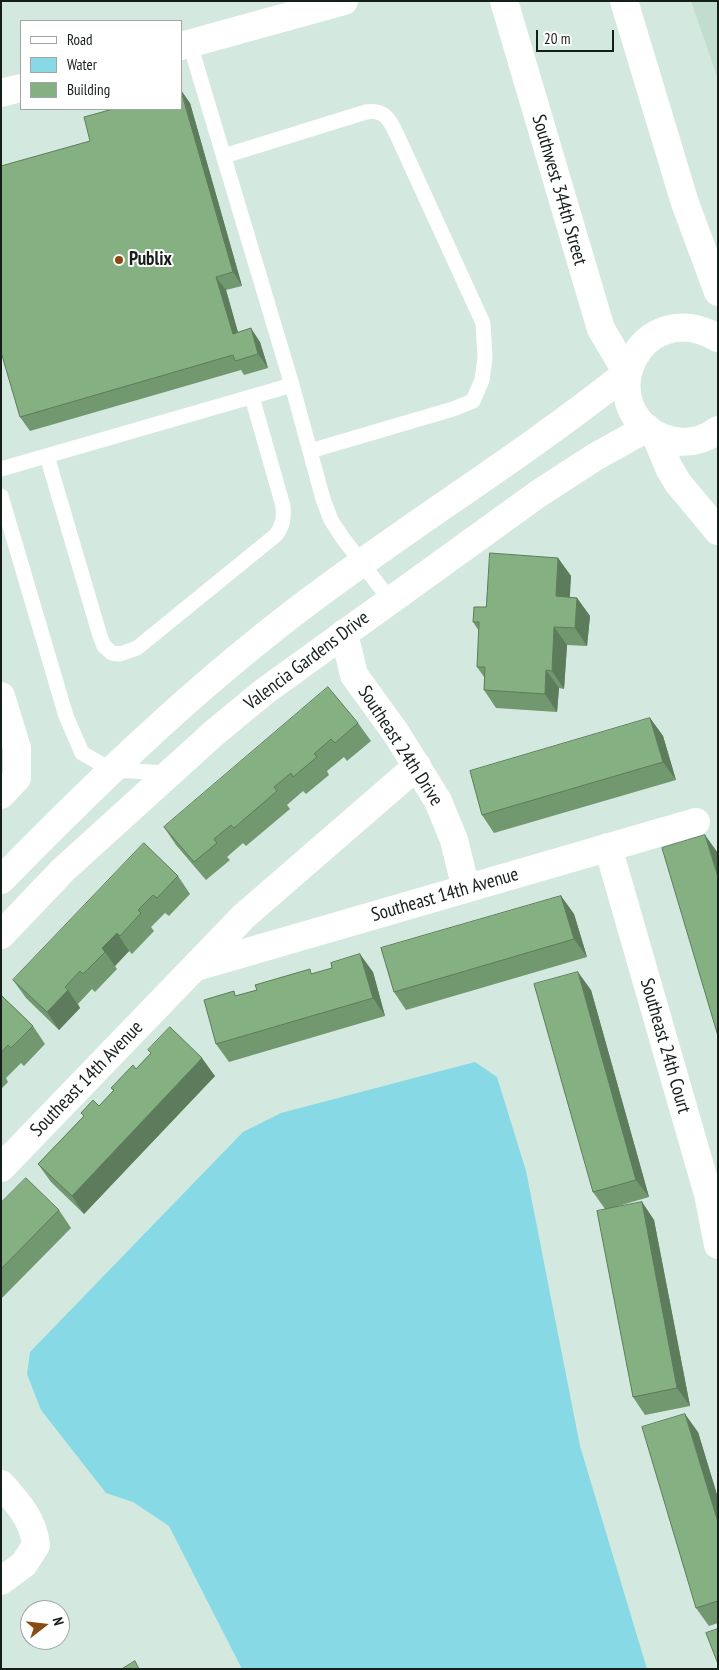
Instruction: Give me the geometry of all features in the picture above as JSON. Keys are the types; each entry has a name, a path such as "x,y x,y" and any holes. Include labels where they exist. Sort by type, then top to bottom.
{"street":[{"path":"186,45 344,1"},
{"name":"Southwest 344th Street","path":"504,1 601,329 627,373"},
{"path":"624,1 685,202 718,292"},
{"path":"1,93 20,88"},
{"path":"718,338 705,330 692,327 677,327 663,330 639,347 627,373 626,389 636,417 651,431 668,468 718,531"},
{"path":"1,880 174,711 239,656 361,562 586,406 627,373"},
{"path":"651,431 682,442 697,441 718,430"},
{"name":"Valencia Gardens Drive","path":"1,936 63,870 238,712 344,633 538,494 594,457 651,431"},
{"name":"Southeast 24th Drive","path":"344,633 350,664 362,688 396,733 438,800 454,840 466,889"},
{"path":"1,696 17,748 17,778 1,795"},
{"name":"Southeast 14th Avenue","path":"1,1168 244,916 417,766"},
{"name":"Southeast 14th Avenue","path":"194,967 696,822"},
{"name":"Southeast 24th Court","path":"608,847 708,1194 718,1245"},
{"path":"1,1484 22,1507 34,1530 36,1544 24,1564 1,1581"}],"lane":[{"path":"186,45 224,156 292,385 323,499 331,520 390,600"},
{"path":"224,156 366,112 376,111 385,114 398,136 483,323 485,358 482,380 473,400 453,409 310,451"},
{"path":"1,469 292,385"},
{"path":"47,456 104,646 112,653 129,651 137,648 276,535 280,529 283,521 284,506 252,397"},
{"path":"1,496 72,733 82,753 112,770 169,773"}],"shaded area":[{"path":"691,1 718,1 718,79"}],"water":[{"path":"475,1062 497,1077 526,1171 580,1446 647,1669 242,1669 169,1526 133,1502 106,1493 41,1410 27,1374 30,1352 243,1132 281,1113"}],"building":[{"path":"182,94 233,272 216,277 233,334 251,328 258,354 235,361 233,355 20,417 1,352 1,166 90,141 84,117 109,110 182,110"},
{"path":"490,553 558,558 556,596 577,598 575,628 554,627 552,671 546,670 545,694 484,690 485,667 477,667 479,622 473,622 474,607 486,607"},
{"path":"328,687 358,723 335,743 331,739 314,754 317,757 293,777 291,773 274,787 277,791 234,828 231,825 214,839 217,843 194,862 164,827"},
{"path":"650,718 663,762 482,815 470,771"},
{"path":"705,835 718,877 718,1036 662,848"},
{"path":"144,843 178,876 157,898 153,895 138,910 141,913 120,936 117,933 102,948 105,952 83,974 80,971 65,987 68,990 47,1012 13,980"},
{"path":"561,896 574,939 394,992 381,948"},
{"path":"360,954 373,998 216,1044 204,1000 234,991 235,996 257,990 255,985 310,969 311,974 332,968 331,963"},
{"path":"578,972 636,1180 593,1192 534,984"},
{"path":"1,995 33,1026 11,1048 8,1045 1,1053"},
{"path":"170,1027 202,1058 72,1196 38,1164 84,1116 81,1113 93,1100 99,1106 114,1090 111,1088 133,1065 136,1069 151,1053 148,1050"},
{"path":"26,1178 59,1210 1,1269 1,1203"},
{"path":"642,1202 677,1388 633,1397 597,1211"},
{"path":"685,1414 718,1522 718,1601 696,1608 642,1427"},
{"path":"718,1629 718,1664 706,1633"},
{"path":"135,1661 139,1669 122,1669"}],"place":[{"name":"Publix","path":"119,260"}]}
